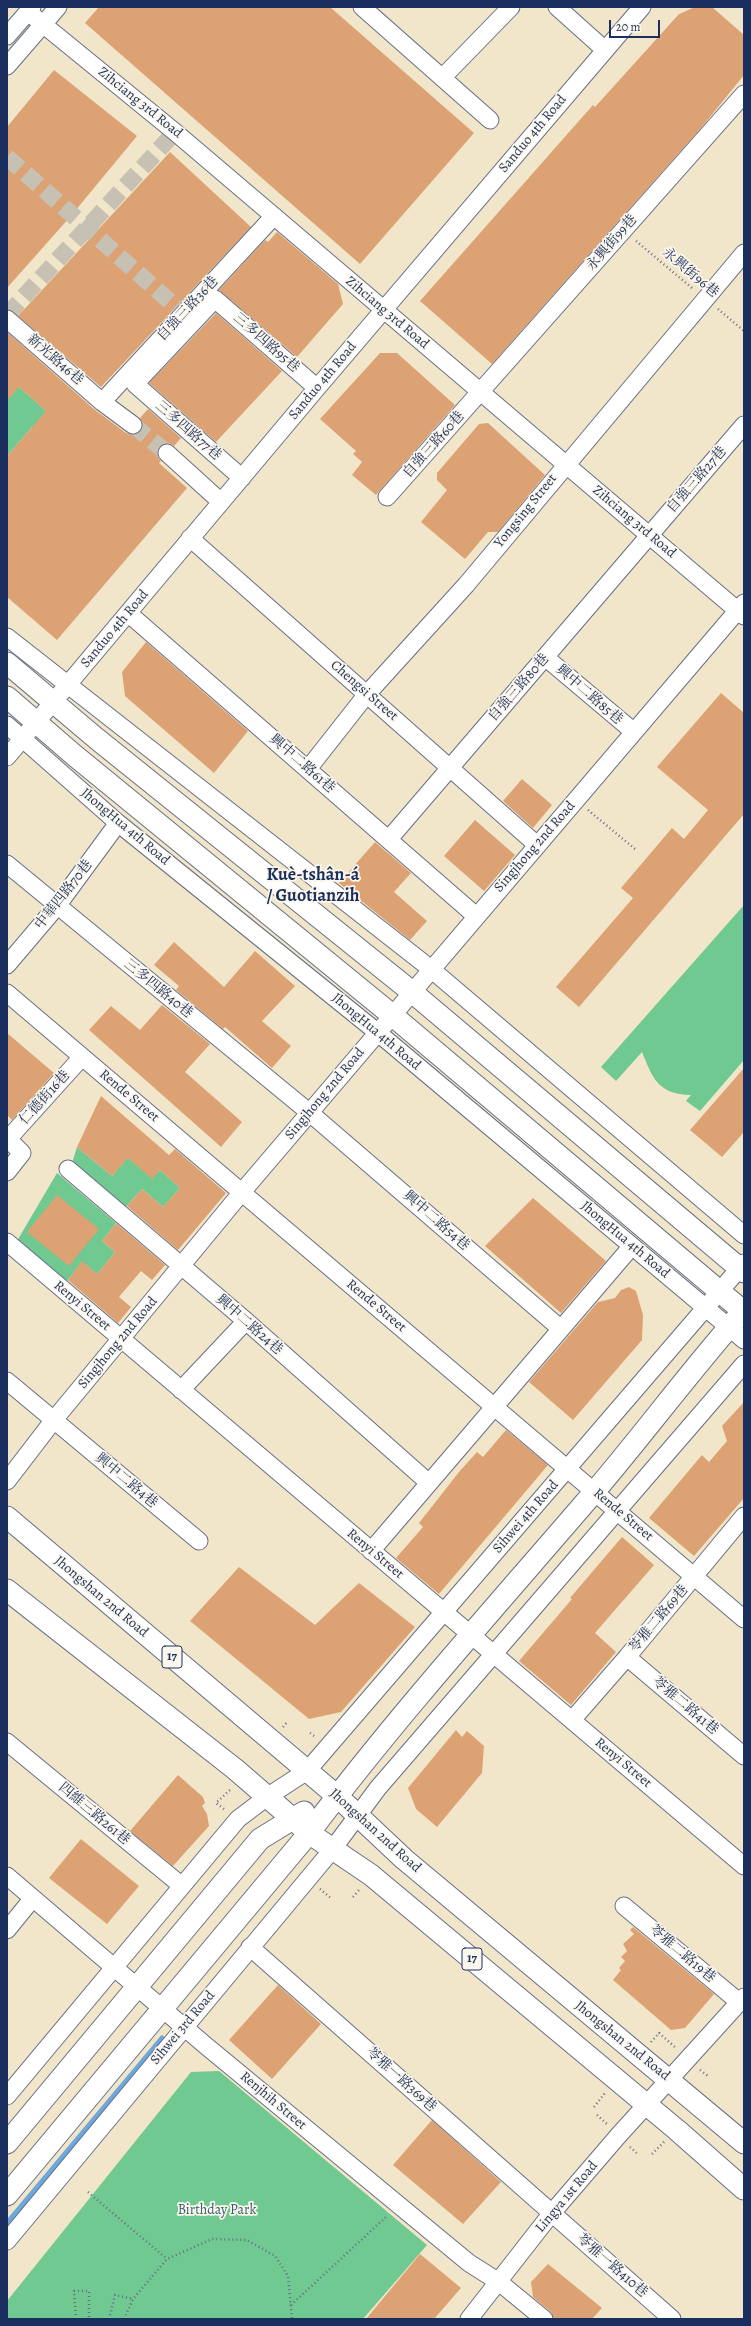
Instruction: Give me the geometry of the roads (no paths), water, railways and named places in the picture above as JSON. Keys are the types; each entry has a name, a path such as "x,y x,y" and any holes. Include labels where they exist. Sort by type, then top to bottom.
{"main road":[{"path":"7,663 53,703 412,992 743,1267"},
{"name":"JhongHua 4th Road","path":"7,697 392,1015 719,1292 744,1311"},
{"path":"7,2143 260,1839 293,1818 337,1796 471,1634 595,1491 736,1334 744,1311"},
{"name":"Jhongshan 2nd Road","path":"7,1517 337,1796 404,1859 744,2143"},
{"name":"17","path":"7,1590 229,1764 309,1833 371,1875 744,2189"},
{"name":"Sihwei 3rd Road","path":"7,2195 309,1833 337,1796"}],"street":[{"path":"7,66 58,7"},
{"path":"442,78 511,7"},
{"path":"557,7 605,50"},
{"name":"Sanduo 4th Road","path":"7,757 317,388 642,7"},
{"path":"364,8 490,120"},
{"path":"7,36 30,9"},
{"name":"Zihciang 3rd Road","path":"30,9 43,24 175,132 649,536 742,610"},
{"name":"永興街99巷","path":"481,393 744,94"},
{"name":"自強三路36巷","path":"102,402 274,216"},
{"name":"Yongsing Street","path":"308,769 367,694 466,585 565,464 744,253"},
{"name":"三多四路95巷","path":"184,314 215,298 317,388"},
{"name":"三多四路77巷","path":"184,314 135,384 242,478"},
{"name":"新光路46巷","path":"7,318 102,402 133,425"},
{"name":"自強三路60巷","path":"387,497 481,393"},
{"name":"自強三路27巷","path":"649,536 744,425"},
{"path":"168,453 221,502"},
{"name":"自強三路80巷","path":"389,839 649,536"},
{"name":"Chengsi Street","path":"190,538 537,845"},
{"name":"Singjhong 2nd Road","path":"7,1481 121,1338 377,1032 634,732 742,610"},
{"name":"興中二路61巷","path":"128,613 476,916"},
{"path":"7,638 431,969 744,1235"},
{"name":"興中二路85巷","path":"545,657 634,732"},
{"name":"JhongHua 4th Road","path":"7,725 118,823 377,1032 736,1334"},
{"name":"中華四路70巷","path":"7,965 58,906 118,823"},
{"name":"三多四路40巷","path":"7,864 310,1113"},
{"name":"Rende Street","path":"7,993 744,1619"},
{"name":"仁德街16巷","path":"8,1138 82,1057"},
{"name":"興中二路54巷","path":"310,1113 561,1329"},
{"path":"7,1172 22,1153 8,1138"},
{"name":"興中二路24巷","path":"68,1169 181,1268 246,1321 429,1483"},
{"name":"Renyi Street","path":"7,1242 370,1551 444,1611 744,1866"},
{"path":"370,1551 632,1246"},
{"name":"Sihwei 4th Road","path":"307,1771 719,1292 743,1267"},
{"path":"182,1390 246,1321"},
{"path":"357,1814 493,1653 744,1364"},
{"name":"興中二路4巷","path":"7,1380 54,1421 199,1541"},
{"name":"苓雅二路69巷","path":"572,1720 627,1657 744,1516"},
{"name":"苓雅二路41巷","path":"627,1657 744,1756"},
{"name":"四維三路261巷","path":"7,1742 182,1886"},
{"path":"7,2096 238,1819 267,1797 307,1771"},
{"name":"Sihwei 3rd Road","path":"7,2241 184,2026 332,1850 357,1814"},
{"name":"Renjhih Street","path":"7,1876 162,2008 469,2263 499,2282 544,2319"},
{"path":"7,1930 33,1898"},
{"name":"苓雅二路19巷","path":"624,1906 742,1999"},
{"name":"苓雅一路369巷","path":"250,1947 551,2214"},
{"name":"Lingya 1st Road","path":"469,2319 551,2214 742,1999"},
{"name":"苓雅一路410巷","path":"551,2214 672,2319"}],"waterway":[{"path":"7,2223 162,2038"}],"tunnel":[{"path":"7,315 175,132"},
{"path":"7,157 176,307"},
{"path":"133,425 167,453"}],"district":[{"name":"Kuè-tshân-á / Guotianzih","path":"313,886"}],"park label":[{"name":"Birthday Park","path":"217,2211"}]}
